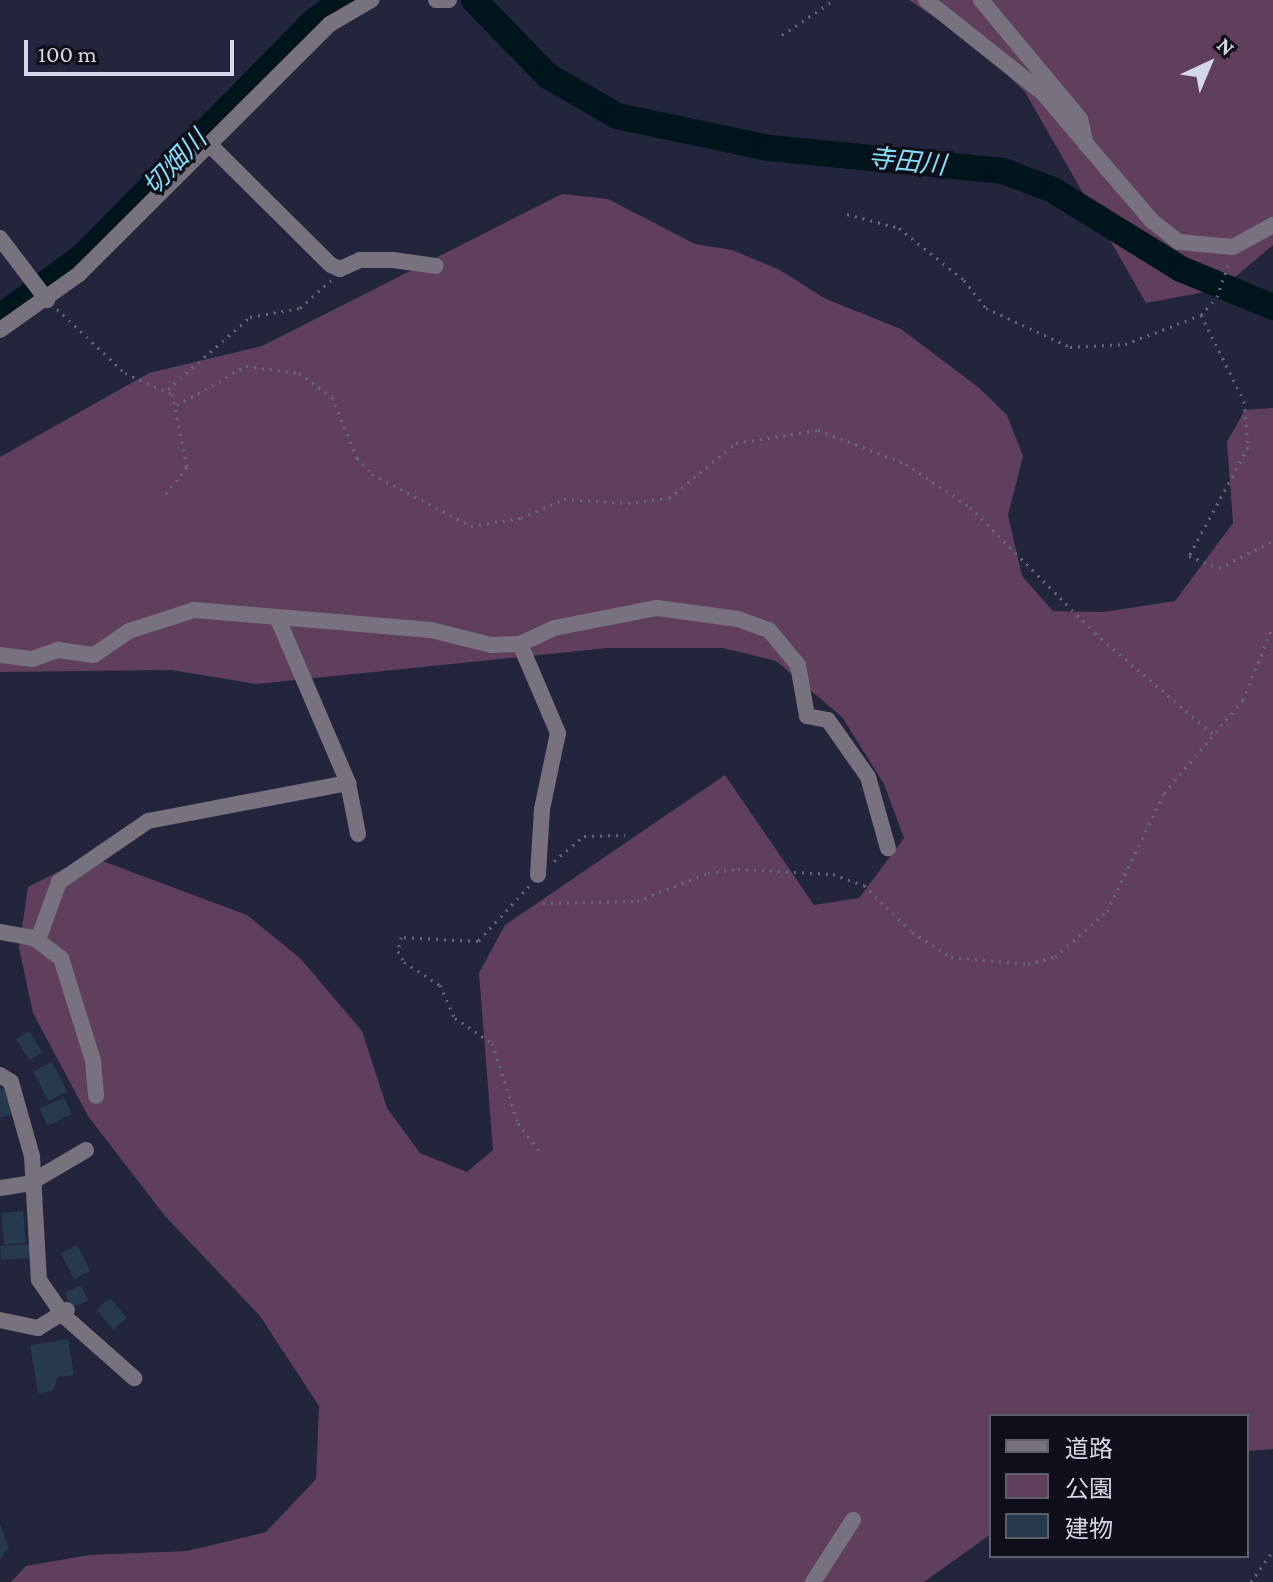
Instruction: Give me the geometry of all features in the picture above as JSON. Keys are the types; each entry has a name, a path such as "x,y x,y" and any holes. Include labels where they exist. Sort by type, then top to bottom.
{"street":[{"path":"0,330 47,300 210,145 330,24 371,0"},
{"path":"436,0 449,0"},
{"path":"926,0 1043,93 1152,221 1179,242 1233,247 1273,225"},
{"path":"981,0 1080,119 1086,144"},
{"path":"210,145 340,269 360,260 436,266"},
{"path":"0,238 47,300"},
{"path":"0,655 32,659 58,650 94,655 129,631 194,610 520,644 554,628 657,608 738,619 769,630 798,665 807,716 828,720 868,777 888,848"},
{"path":"277,617 348,783 358,834"},
{"path":"520,644 558,733 542,809 538,875"},
{"path":"38,940 59,882 148,821 348,783"},
{"path":"0,932 38,940 61,958 93,1061 96,1096"},
{"path":"0,1075 11,1082 34,1181 39,1280 64,1312 134,1378"},
{"path":"0,1188 34,1181 86,1150"},
{"path":"0,1320 28,1329 64,1312"},
{"path":"813,1582 853,1520"}],"path":[{"path":"782,35 834,0"},
{"path":"847,214 899,228 964,280 986,308 1070,347 1125,344 1201,315 1217,297 1233,247"},
{"path":"168,389 250,317 312,302 340,269"},
{"path":"47,300 125,373 168,389"},
{"path":"1201,315 1244,401 1248,447 1189,556 1219,568 1273,541"},
{"path":"177,405 246,366 299,373 332,397 357,458 372,474 471,526 521,518 564,499 628,503 669,498 736,443 818,430 906,464 970,507 1095,633 1214,735"},
{"path":"163,498 187,467 168,389"},
{"path":"543,903 637,901 708,873 738,869 833,874 864,885 912,932 951,957 1028,964 1055,957 1107,911 1164,793 1243,700 1273,626"},
{"path":"539,1151 518,1123 492,1043 455,1018 440,985 404,962 398,951 401,937 478,941 538,875 584,836 625,835"},
{"path":"1251,1582 1273,1550"}],"green space":[{"path":"909,0 1273,0 1273,245 1221,289 1146,303 1025,92 980,48"},
{"path":"562,194 608,199 695,244 732,250 778,269 826,299 901,329 978,387 1007,415 1023,456 1008,515 1022,576 1053,611 1103,612 1175,601 1233,523 1227,442 1245,410 1273,408 1273,1449 1249,1451 1249,1414 989,1414 989,1535 924,1582 11,1582 26,1566 89,1555 187,1551 266,1532 316,1479 319,1406 260,1316 165,1216 88,1116 33,1013 19,948 28,887 89,856 247,915 300,958 362,1031 387,1108 420,1153 467,1172 493,1150 479,973 505,925 725,775 814,905 859,898 904,838 884,784 842,717 776,661 723,648 607,648 256,684 171,670 0,672 0,457 149,373 262,346"}],"building":[{"path":"29,1031 42,1052 30,1060 16,1039"},
{"path":"52,1062 67,1091 48,1101 33,1072"},
{"path":"5,1088 13,1114 0,1118 0,1089"},
{"path":"64,1097 72,1114 48,1126 40,1108"},
{"path":"23,1211 26,1243 4,1245 1,1213"},
{"path":"30,1244 31,1258 1,1260 0,1246"},
{"path":"77,1245 90,1271 74,1279 61,1253"},
{"path":"81,1285 88,1300 72,1308 65,1293"},
{"path":"110,1298 127,1318 113,1329 96,1310"},
{"path":"68,1339 74,1375 58,1377 53,1391 38,1393 30,1345"},
{"path":"0,1524 9,1547 0,1560"}],"waterway":[{"name":"切畑川","path":"0,317 83,256 312,23 343,0"},
{"name":"寺田川","path":"474,0 548,76 617,116 769,148 1003,171 1053,190 1181,269 1273,307"}]}
